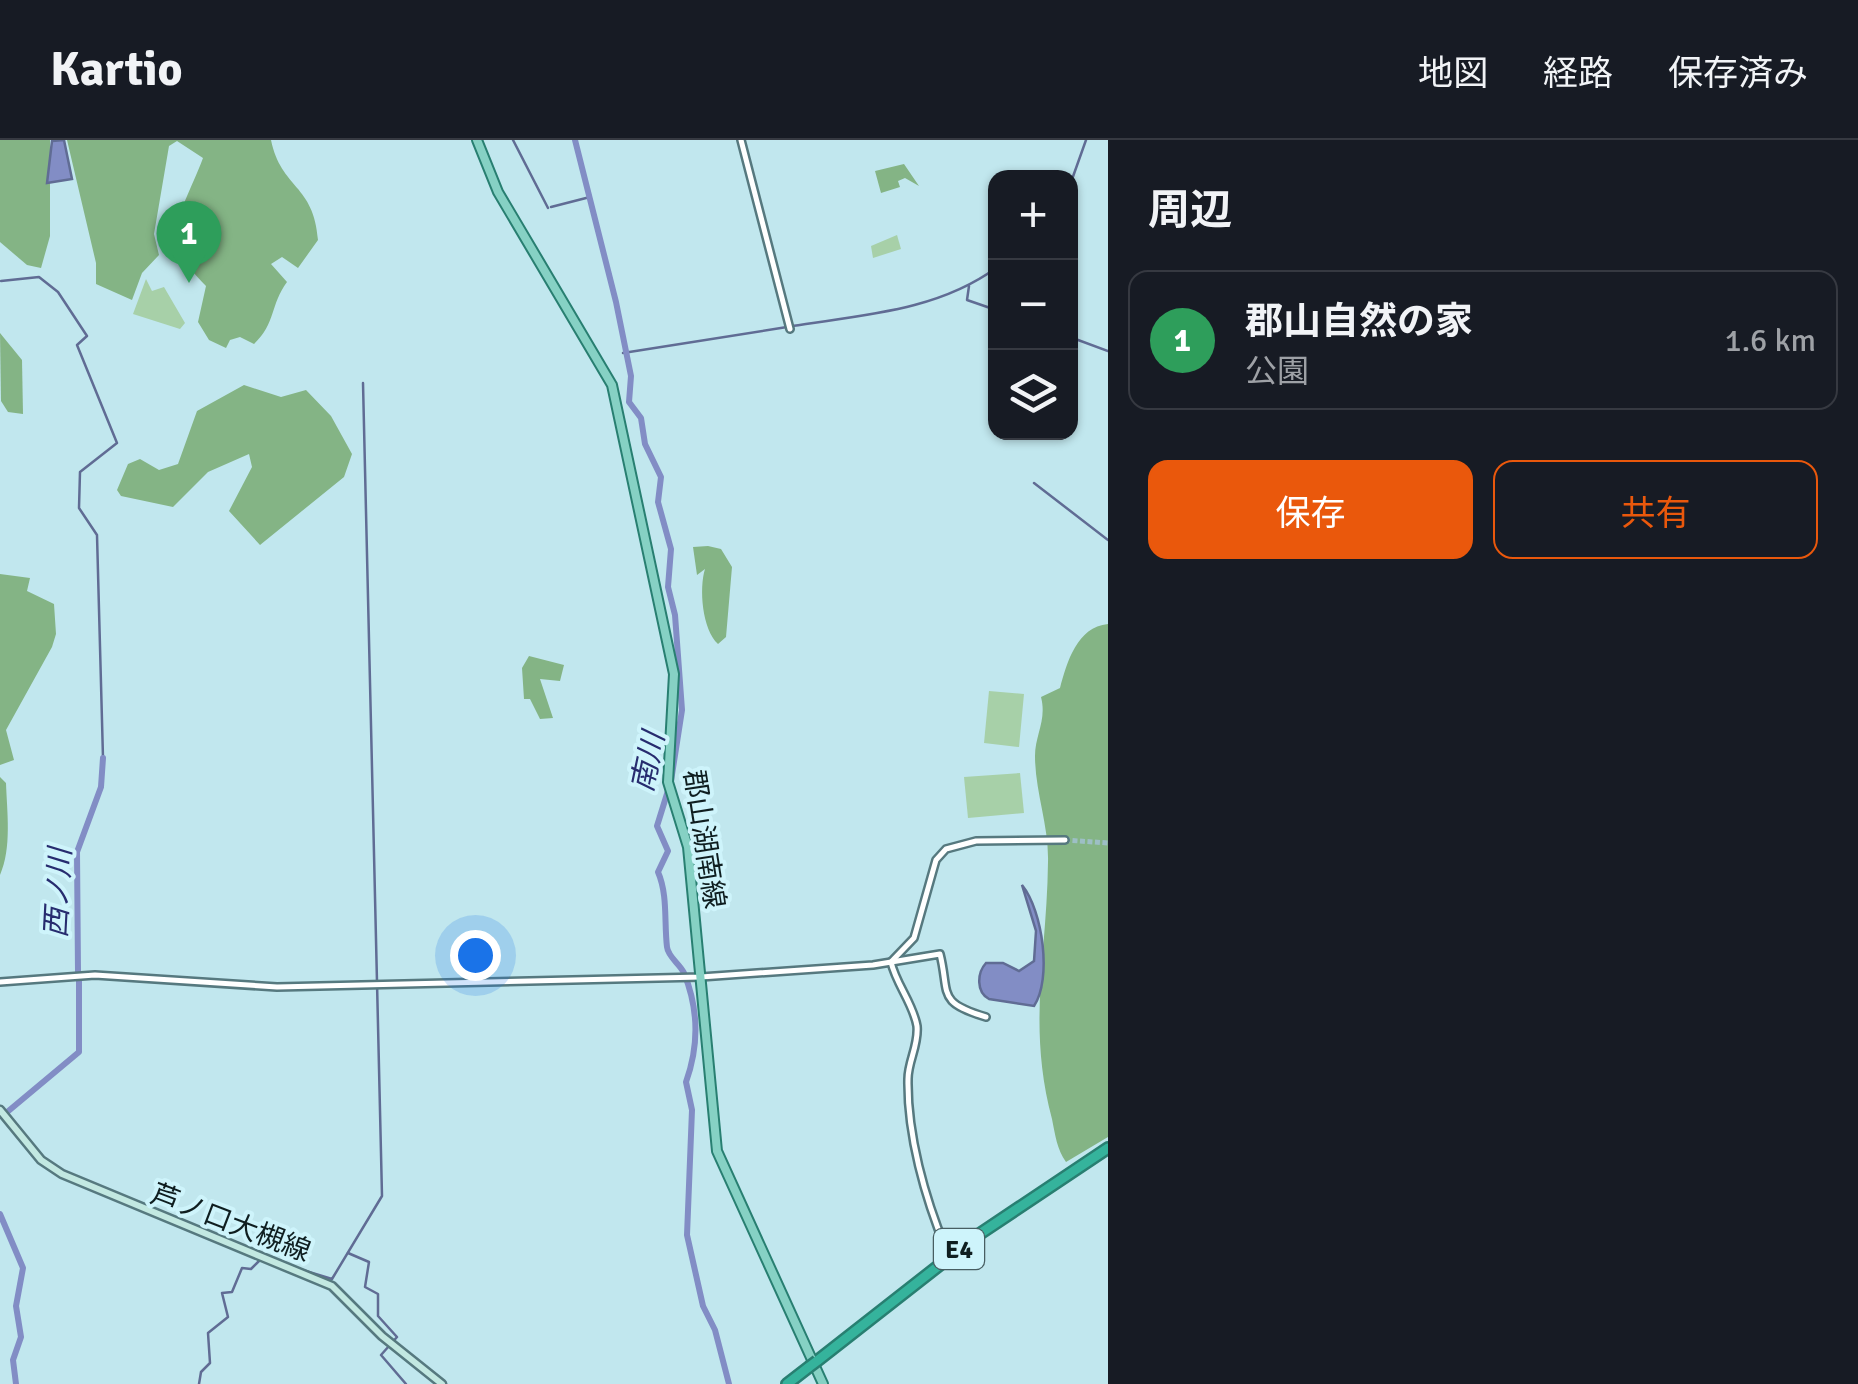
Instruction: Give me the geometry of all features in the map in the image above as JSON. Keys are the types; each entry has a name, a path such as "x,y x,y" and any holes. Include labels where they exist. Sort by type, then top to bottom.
{"highway":[{"name":"E4","path":"787,1384 978,1235 1108,1151"},
{"name":"E4","path":"796,1384 814,1366"}],"main road":[{"name":"郡山湖南線","path":"477,140 498,192 612,385 674,674 668,782 688,847 719,1156 823,1384"},
{"name":"芦ノ口大槻線","path":"0,1110 44,1164 62,1174 332,1286 382,1336 442,1384"}],"street":[{"path":"741,140 790,329"},
{"path":"891,962 914,938 936,860 946,849 976,840 1066,840"},
{"path":"0,982 95,975 277,986 701,977 891,962 940,954 942,984 950,998 964,1010 986,1017"},
{"path":"891,962 917,1029 908,1078 909,1130 920,1156 928,1209 946,1249"}],"green space":[{"path":"0,140 50,140 50,236 41,268 27,265 0,242"},
{"path":"67,140 271,140 282,168 310,208 318,240 298,268 282,257 271,264 287,282 266,329 254,344 240,337 230,340 226,348 209,340 198,322 206,286 181,253 178,225 203,158 177,141 169,146 154,234 159,255 142,273 132,300 96,284 96,263"},
{"path":"904,164 919,186 905,178 898,181 900,187 881,193 875,171"},
{"path":"897,235 901,249 873,258 871,246"},
{"path":"146,279 152,291 164,287 185,323 180,329 133,314"},
{"path":"0,333 22,360 23,414 8,412 1,401"},
{"path":"244,385 281,397 306,390 331,416 352,454 344,477 260,545 229,511 252,467 249,454 208,472 173,507 121,496 117,490 128,464 140,459 159,470 178,464 197,411"},
{"path":"693,547 721,549 732,567 726,637 718,644 708,629 703,608 705,569 697,575"},
{"path":"0,574 30,578 27,591 54,604 56,634 6,730 14,760 0,765"},
{"path":"1108,624 1108,1137 1066,1162 1055,1136 1041,1053 1040,990 1048,862 1036,748 1043,713 1041,697 1060,688 1070,657 1081,639"},
{"path":"529,656 564,665 560,681 540,679 553,718 540,719 530,699 524,699 522,668"},
{"path":"989,691 1024,694 1019,747 984,743"},
{"path":"1020,773 1024,813 968,818 964,777"},
{"path":"0,777 6,783 8,830 0,875"}],"water":[{"path":"64,140 72,179 47,183 52,141"},
{"path":"1022,885 1035,911 1043,945 1043,979 1034,1006 989,999 979,982 986,963 1003,963 1019,971 1034,961 1036,931"}],"waterway":[{"path":"513,140 548,208"},
{"name":"南川","path":"575,140 616,302 631,376 629,402 641,418 645,444 661,477 658,502 671,549 668,587 675,615 682,710 671,781 657,826 668,851 658,872 668,951 684,973 695,1014 695,1041 686,1082 692,1110 687,1235 703,1306 715,1330 729,1384"},
{"path":"1075,170 1086,140"},
{"path":"551,207 590,197"},
{"path":"792,326 924,302 949,294 988,273"},
{"path":"1,281 39,277 58,292 87,336 77,345 117,443 80,472 79,508 97,535 103,758"},
{"path":"969,286 967,300 988,307"},
{"path":"623,353 787,327"},
{"path":"1078,340 1108,351"},
{"path":"293,1267 332,1279 382,1196 363,383"},
{"path":"1034,483 1108,540"},
{"name":"西ノ川","path":"78,972 77,852 101,787 103,758"},
{"name":"西ノ川","path":"6,1113 79,1052 79,978"},
{"name":"西ノ川","path":"0,1214 23,1268 16,1306 21,1337 13,1360 16,1384"},
{"path":"348,1253 369,1262 365,1287 378,1294 378,1316 397,1337 381,1355 406,1384"},
{"path":"199,1384 201,1372 210,1363 208,1333 228,1317 222,1293 232,1292 242,1268 251,1269 259,1261"}],"tunnel":[{"path":"1065,840 1108,843"}],"place":[{"name":"郡山自然の家","path":"189,283"}]}
